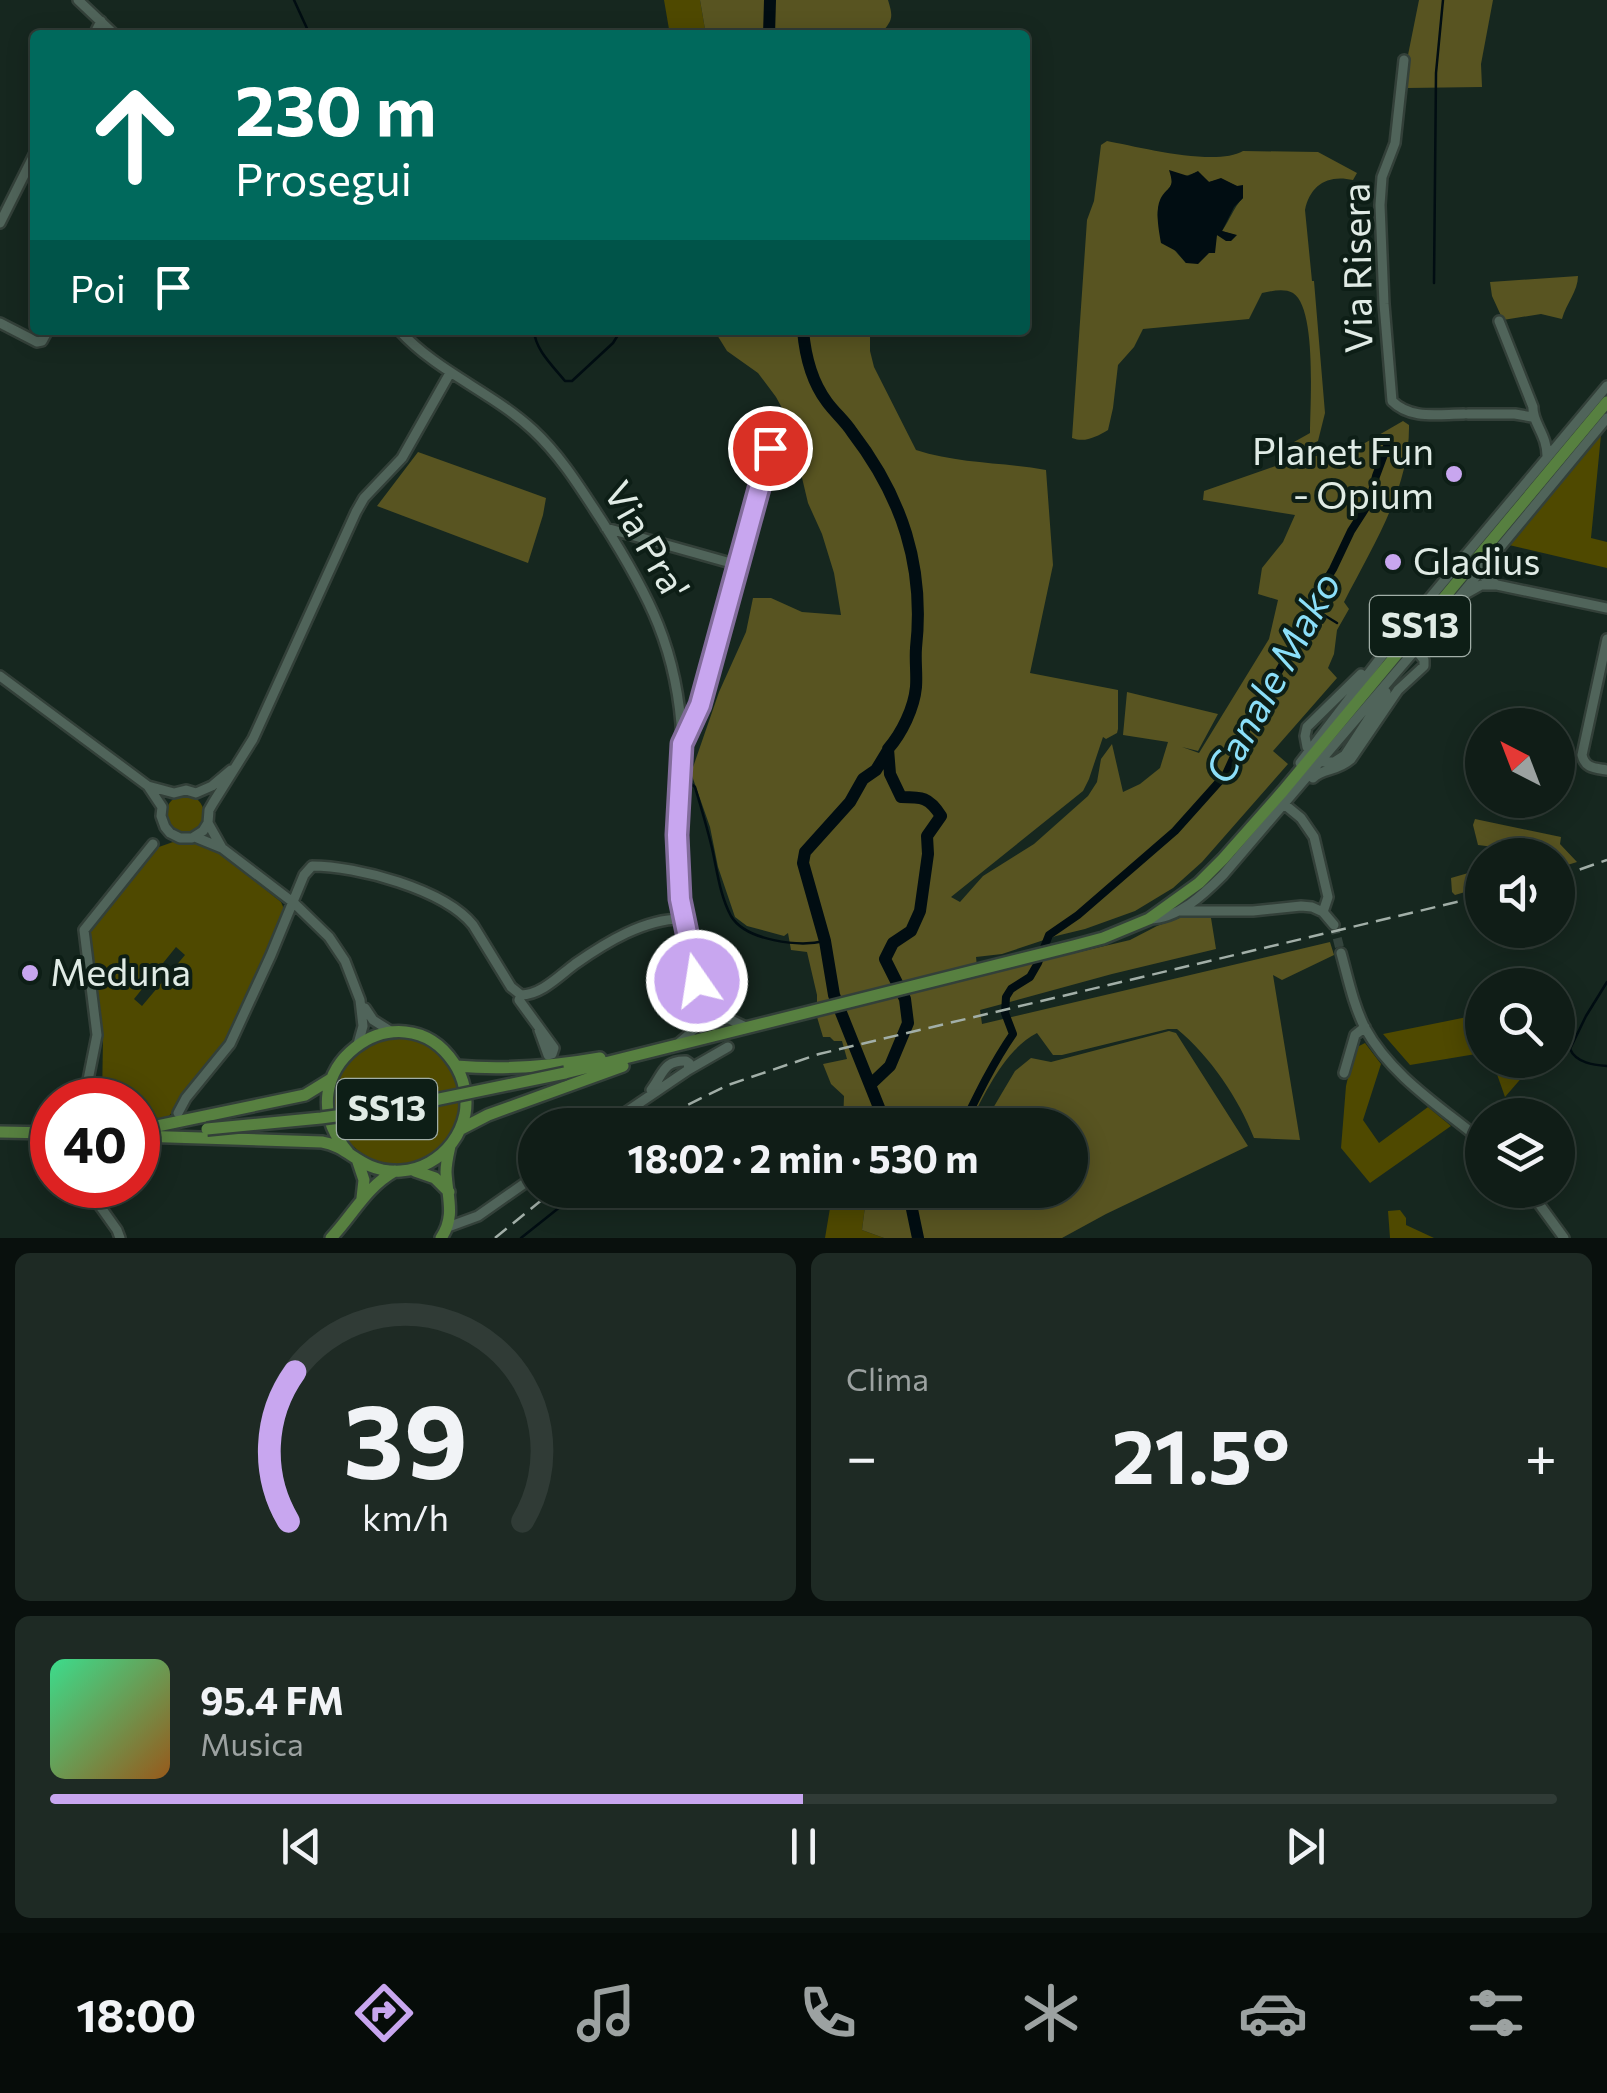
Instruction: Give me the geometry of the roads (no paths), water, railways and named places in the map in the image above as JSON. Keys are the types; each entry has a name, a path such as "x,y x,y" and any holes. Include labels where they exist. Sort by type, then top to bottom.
{"main road":[{"name":"SS13","path":"160,1132 396,1108 565,1074 1072,946 1149,919 1199,884 1285,800 1552,460 1607,402"},
{"path":"362,1198 364,1180 335,1133 328,1112 328,1090 344,1056 358,1044 392,1032 429,1040 444,1051 456,1066 466,1096 461,1128 450,1146 432,1162 410,1170"},
{"path":"456,1066 560,1063 674,1047"},
{"path":"461,1128 674,1047"},
{"path":"160,1128 305,1096 331,1079"},
{"path":"0,1132 30,1133"},
{"path":"160,1134 322,1142 375,1168 426,1173 448,1192"},
{"path":"444,1232 451,1209 446,1162 450,1146"},
{"path":"332,1238 362,1198 395,1171"}],"street":[{"path":"78,0 110,30"},
{"path":"96,30 101,21"},
{"name":"Via Risera","path":"1404,60 1395,143 1382,177 1380,205 1392,401 1402,412 1416,414 1532,416"},
{"path":"0,223 30,163"},
{"path":"1499,321 1533,407 1532,416 1552,460"},
{"path":"0,323 38,342 45,335"},
{"name":"Via Pra'","path":"404,335 450,373 512,412 563,463 638,578 663,633 677,687 682,744 677,835 680,899 697,981 700,1017 691,1033 674,1047"},
{"path":"0,676 148,786 162,807 162,822 170,833 183,839 203,831 209,810 258,730 356,512 402,458 450,373"},
{"path":"1285,800 1290,775 1388,648 1552,460 1607,386"},
{"path":"1149,919 1178,911 1205,893 1406,661 1607,418"},
{"path":"1542,432 1552,440 1565,438"},
{"path":"682,744 700,705 770,448"},
{"path":"606,528 738,565"},
{"path":"1483,567 1486,578 1498,585"},
{"path":"1452,605 1475,587 1498,585 1607,608"},
{"path":"1607,639 1582,756 1589,767 1607,770"},
{"path":"1307,747 1307,727 1388,648"},
{"path":"1285,800 1320,772 1341,767 1351,759 1398,690 1424,666 1416,649"},
{"path":"1324,762 1345,756 1406,661"},
{"path":"196,792 212,786 235,767"},
{"path":"148,786 174,793 196,792 209,810"},
{"path":"162,807 174,793"},
{"path":"1285,800 1314,837 1328,897 1324,912"},
{"path":"208,822 222,848"},
{"path":"194,837 222,848 320,928 338,950 373,1020 392,1032"},
{"path":"88,1078 96,1024 84,930 153,844"},
{"path":"178,1113 230,1044 308,869 316,865 360,873 437,896 455,906 466,916 511,987 521,995 536,992 608,943 649,926 683,919"},
{"path":"1205,893 1208,902 1218,910"},
{"path":"649,926 666,916 680,899"},
{"path":"1178,911 1253,911 1301,906 1324,912 1334,925"},
{"path":"1342,953 1354,1002 1382,1054 1465,1127"},
{"name":"Via Pra'","path":"697,981 718,1014 746,1027"},
{"path":"521,995 520,1000 539,1030"},
{"path":"358,1044 363,1026 360,1000"},
{"path":"1344,1073 1355,1035 1365,1027"},
{"path":"631,1108 728,1047"},
{"path":"630,1108 650,1091 664,1066 686,1060 688,1070"},
{"path":"444,1232 478,1216 518,1188"},
{"path":"102,1208 120,1238"},
{"path":"1542,1208 1564,1238"},
{"path":"451,1209 466,1221"}],"waterway":[{"path":"294,0 308,30"},
{"path":"769,30 770,0"},
{"name":"Canale Mako","path":"1434,283 1436,73 1443,0"},
{"path":"535,335 541,351 565,381 572,381 618,335"},
{"path":"804,335 817,386 869,457 897,507 906,534 917,589 916,687 906,720 888,749 890,774 901,797 924,799 941,816 927,836 920,911 911,931 893,943 885,959 905,999 908,1023 890,1066 871,1084"},
{"name":"Canale Mako","path":"972,1108 1013,1034 1005,1013 1006,997 1030,977 1049,935 1078,915 1175,831 1226,774 1250,721 1369,503 1389,441"},
{"path":"1311,607 1337,623"},
{"path":"879,1108 834,995 825,941 803,863 805,852 850,802 863,779 876,770 887,752"},
{"path":"690,765 690,783 695,787 731,916 748,931 774,940 825,941"},
{"path":"1607,982 1570,1049 1581,1060 1607,1066"},
{"path":"521,1238 559,1208"},
{"path":"912,1208 918,1238"}],"tunnel":[{"path":"1334,925 1341,953"}],"railway":[{"path":"1575,871 1607,860"},
{"path":"681,1108 728,1085 819,1054 1465,900"},
{"path":"495,1238 532,1208"}],"place":[{"name":"Planet Fun - Opium","path":"1454,474"},
{"name":"Gladius","path":"1393,562"},
{"name":"Meduna","path":"30,973"}]}
